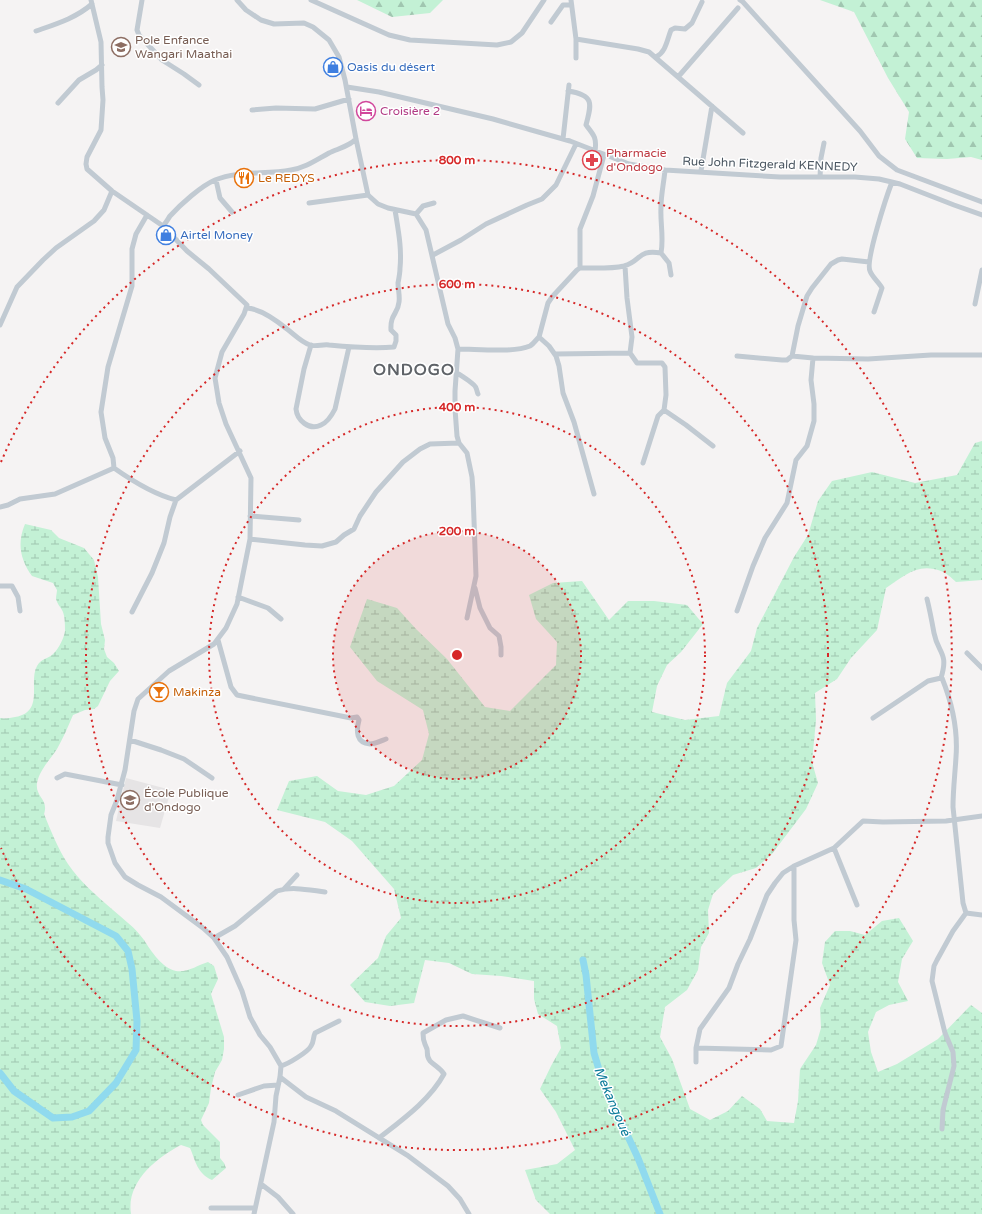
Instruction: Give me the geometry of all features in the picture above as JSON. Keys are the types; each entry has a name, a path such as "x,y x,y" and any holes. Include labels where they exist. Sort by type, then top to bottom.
{"street":[{"path":"142,0 137,30 139,35 162,60 199,85"},
{"path":"237,0 246,10 261,20 274,24 304,22 325,36 332,44 339,57 347,87 368,195 378,204 395,210 416,214 426,230 448,324 455,338 458,349 455,409 459,443 467,453 472,477 477,565 475,587 467,618"},
{"path":"311,0 389,35 410,40 497,45 511,42 522,33 544,0"},
{"path":"740,0 776,37 860,131 879,156 897,170 982,202"},
{"path":"36,31 80,14 91,2"},
{"path":"91,2 100,37 103,100 101,130 90,151 86,166 89,172 112,191 163,226 187,251 246,302 244,314 222,352 215,378 219,403 224,418 251,478 250,539 235,609 230,621 218,640 208,648 169,670 138,699 134,712 122,785 118,800 112,811 108,829 108,843 112,858 121,872 130,880 166,900 214,938 229,963 242,991 250,1017 281,1066 276,1096 274,1122 254,1214"},
{"path":"551,22 563,5 571,2 576,39 576,58"},
{"path":"656,57 664,50 671,30 675,28 685,29 692,23 702,2"},
{"path":"678,77 738,8"},
{"path":"576,39 649,52 743,133"},
{"path":"58,104 79,80 102,65"},
{"name":"Rue John Fitzgerald KENNEDY","path":"347,87 379,92 476,114 563,139 629,164 665,170 780,177 855,177 880,179 982,215"},
{"path":"563,139 569,88 584,95 589,100 590,108 586,125 594,134 596,141 595,151"},
{"path":"252,110 276,108 315,109 349,99"},
{"path":"701,171 712,106"},
{"path":"163,226 180,206 206,185 216,180 236,174 297,169 312,164 328,153 356,139"},
{"path":"820,177 821,158 824,143"},
{"path":"432,255 462,240 486,224 542,199 556,185 576,144"},
{"path":"580,268 580,229 593,196 604,155"},
{"path":"665,170 661,206 663,239 661,253 668,263 672,275"},
{"path":"216,180 220,198 232,212"},
{"path":"874,312 882,288 870,272 869,262 879,220 892,182"},
{"path":"0,324 17,287 56,248 94,222 104,210 112,191"},
{"path":"309,203 368,195"},
{"path":"416,214 423,206 434,203"},
{"path":"246,308 261,312 298,338 311,345 394,347 396,335 391,330 390,324 392,316 398,308 400,259 399,229 395,210"},
{"path":"114,468 113,458 105,438 101,412 108,367 132,286 132,249 136,234 147,215"},
{"path":"458,349 504,350 531,346 539,337 548,303 571,276 580,268 625,266 643,254 652,252 661,253"},
{"path":"737,356 787,360 792,356 798,326 807,296 828,268 838,260 842,259 869,262"},
{"path":"625,266 632,338 630,354 637,363 662,363 664,365 666,395 664,410 658,416 643,463"},
{"path":"975,304 982,270"},
{"path":"539,337 555,354 559,366 563,393 574,422 594,494"},
{"path":"311,345 297,401 296,414 305,425 315,427 321,426 330,417 335,409 349,347"},
{"path":"555,354 630,354"},
{"path":"792,356 813,358 874,359 931,355 982,355"},
{"path":"737,611 765,538 787,503 796,460 807,446 814,421 814,404 811,380 813,358"},
{"path":"457,373 466,381 472,383 476,387 478,394"},
{"path":"664,410 713,446"},
{"path":"250,539 322,546 336,542 354,529 360,516 376,492 403,462 420,449 430,444 459,443"},
{"path":"132,612 152,573 164,543 170,517 176,500 240,451"},
{"path":"101,473 110,468 113,458"},
{"path":"114,468 153,490 176,500"},
{"path":"0,507 20,499 55,494 114,468"},
{"path":"250,516 299,520"},
{"path":"0,586 12,586 18,597 20,611"},
{"path":"475,587 480,608 490,628 499,636 501,656"},
{"path":"238,597 268,608 281,619"},
{"path":"927,599 934,634 943,654 944,667 941,678 950,698 955,726 956,756 953,793 954,820 963,903 966,913"},
{"path":"218,640 232,687 237,695 351,718 357,716 360,720 357,728 357,736 362,742 371,744 386,739"},
{"path":"967,653 982,668"},
{"path":"873,718 928,682 941,678"},
{"path":"130,740 184,759 212,778"},
{"path":"57,778 65,774 122,785"},
{"path":"696,1062 696,1048 700,1029 729,988 738,964 750,940 767,895 783,873 794,866 834,848 863,821 883,822 954,820 982,816"},
{"path":"834,848 857,905"},
{"path":"696,1048 770,1050 780,1046 796,940 794,866"},
{"path":"284,889 297,874"},
{"path":"214,938 235,926 277,891 294,888 325,892"},
{"path":"966,913 982,915"},
{"path":"942,1130 943,1110 954,1066 953,1052 945,1033 932,981 934,966 937,960 953,931 966,913"},
{"path":"379,1138 424,1100 439,1083 444,1074 441,1069 430,1061 427,1056 427,1049 423,1042 423,1033 446,1020 463,1016 500,1028"},
{"path":"281,1066 287,1064 311,1046 316,1033 339,1021"},
{"path":"280,1077 306,1097 336,1111 374,1133 379,1138 407,1155 448,1186 460,1199 470,1214"},
{"path":"238,1096 264,1086 278,1085"},
{"path":"261,1184 278,1197 293,1214"},
{"path":"211,1208 256,1208"}],"shaded area":[{"path":"126,778 171,790 160,828 116,821"}],"green space":[{"path":"357,0 443,0 430,13 392,17"},
{"path":"820,0 982,0 982,160 971,157 947,159 917,158 905,139 909,112 888,78 854,12"},
{"path":"982,441 982,580 956,582 941,571 925,568 918,569 905,575 886,588 877,630 851,658 837,679 815,693 816,720 812,762 818,783 806,809 772,854 756,868 733,875 713,894 708,910 709,933 701,947 698,970 687,990 665,1007 660,1037 672,1059 690,1109 710,1120 728,1111 742,1096 760,1109 767,1121 794,1123 798,1101 800,1069 816,1045 821,1028 820,1008 830,985 822,963 825,942 835,931 850,931 865,935 882,921 899,918 913,941 902,959 898,982 908,1001 889,1005 876,1012 868,1032 871,1052 878,1072 897,1064 938,1039 971,1005 982,1013 982,1214 550,1214 536,1200 525,1170 557,1164 575,1150 556,1112 540,1089 561,1048 557,1026 538,1014 534,999 534,981 501,976 472,974 449,963 425,960 414,1003 390,1006 365,1002 350,985 378,958 386,936 401,918 394,889 352,841 325,822 277,810 289,781 317,776 338,791 366,795 394,786 422,760 429,734 423,710 377,681 350,647 367,599 397,608 447,659 485,707 510,711 556,665 557,642 536,619 529,595 553,583 582,581 609,620 628,601 654,601 687,605 703,624 681,652 667,665 657,686 652,712 685,720 719,716 727,683 751,651 757,628 794,557 808,535 818,501 832,481 872,472 915,483 957,475 975,443"},
{"path":"25,524 51,530 59,538 84,548 94,560 98,577 101,624 105,640 104,649 107,657 114,663 119,671 110,681 98,706 94,709 85,710 73,715 57,749 38,778 38,792 45,805 44,814 52,833 64,858 83,883 137,931 162,963 171,969 180,971 188,970 208,962 214,966 218,979 211,994 224,1037 224,1049 222,1060 215,1072 209,1103 201,1120 203,1125 220,1142 220,1158 226,1168 212,1180 200,1170 190,1148 181,1145 171,1150 145,1172 133,1192 131,1214 0,1214 0,718 15,717 24,714 30,709 33,703 34,680 37,666 41,661 56,651 65,631 64,615 56,600 57,590 53,583 32,576 22,557 21,538"}],"waterway":[{"path":"0,880 26,889 116,936 128,951 132,969 137,1021 136,1050 116,1083 89,1111 72,1117 53,1118 14,1091 0,1073"},
{"name":"Mekangoué","path":"583,960 586,975 594,1053 603,1083 638,1158 660,1214"}],"place":[{"name":"Pole Enfance Wangari Maathai","path":"121,47"},
{"name":"Oasis du désert","path":"333,67"},
{"name":"Croisière 2","path":"366,111"},
{"name":"Pharmacie d'Ondogo","path":"592,160"},
{"name":"Le REDYS","path":"244,178"},
{"name":"Airtel Money","path":"166,235"},
{"name":"Makinza","path":"159,692"},
{"name":"École Publique d'Ondogo","path":"130,800"}],"district":[{"name":"ONDOGO","path":"414,369"}]}
